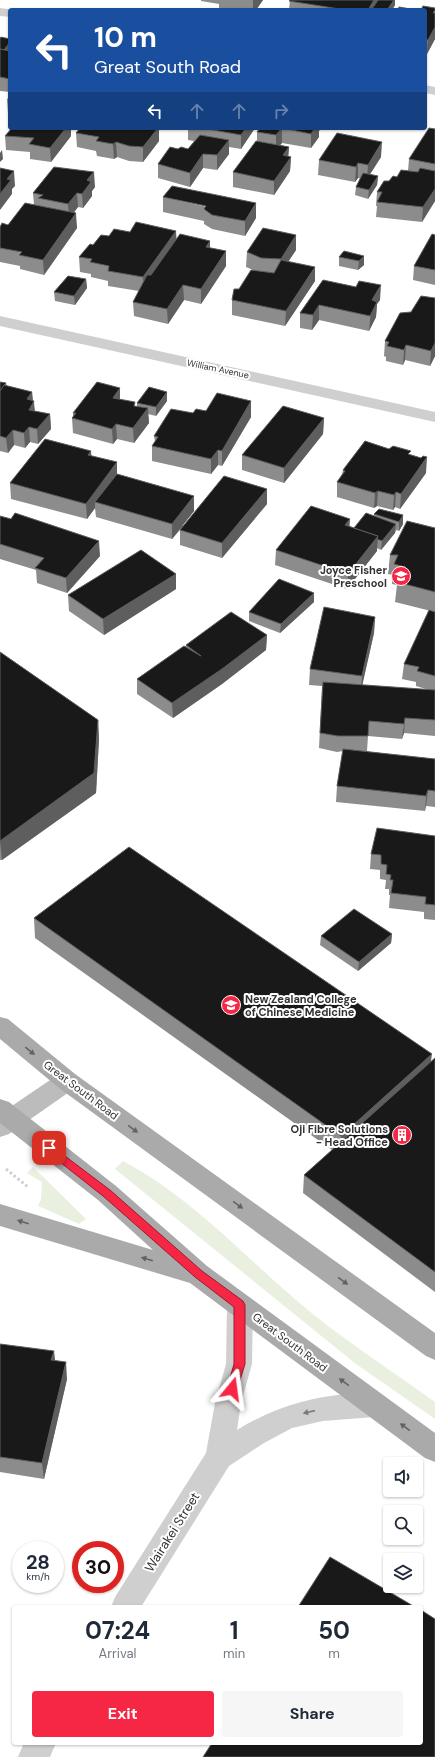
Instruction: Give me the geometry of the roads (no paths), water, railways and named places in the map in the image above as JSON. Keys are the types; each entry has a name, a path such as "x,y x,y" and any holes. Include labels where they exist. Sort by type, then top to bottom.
{"main road":[{"name":"Great South Road","path":"0,1026 67,1081 435,1348"},
{"path":"4,1118 67,1081"},
{"name":"Great South Road","path":"4,1118 107,1193 198,1274 435,1449"},
{"path":"0,1215 198,1274"}],"street":[{"name":"William Avenue","path":"0,321 435,417"},
{"name":"Wairakei Street","path":"126,1605 219,1456 228,1403 240,1364 240,1305"},
{"name":"Wairakei Street","path":"219,1456 256,1434 292,1416 332,1407 375,1405"},
{"path":"32,1757 40,1745"}],"place":[{"name":"Joyce Fisher Preschool","path":"401,576"},
{"name":"New Zealand College of Chinese Medicine","path":"231,1005"},
{"name":"Oji Fibre Solutions - Head Office","path":"402,1135"}]}
